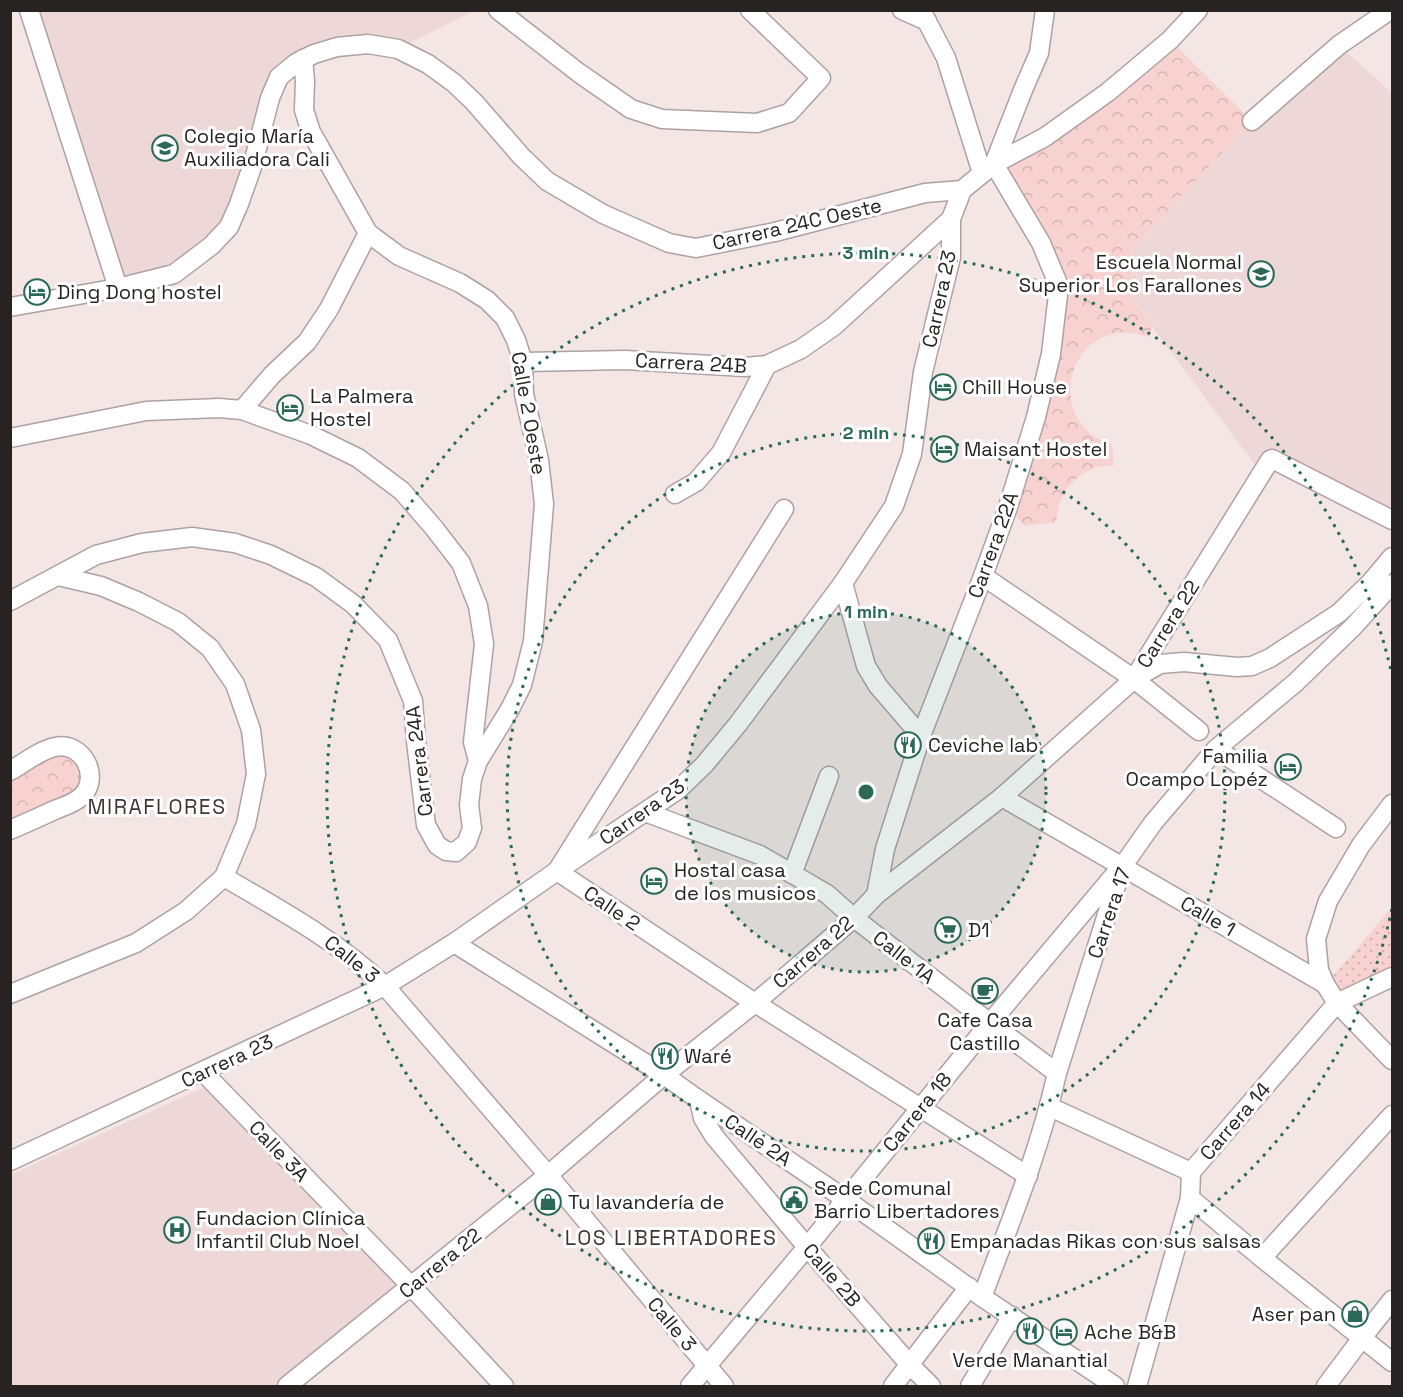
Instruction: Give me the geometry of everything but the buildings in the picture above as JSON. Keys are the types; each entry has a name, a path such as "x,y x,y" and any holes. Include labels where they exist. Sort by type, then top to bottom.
{"street":[{"path":"10,307 118,288 29,10"},
{"path":"498,10 579,73 631,109 662,119 757,123 789,113 821,78 750,10"},
{"path":"902,10 924,16"},
{"path":"988,168 1039,52 1045,10"},
{"path":"962,190 988,168 1045,137 1108,92 1170,40 1198,10"},
{"path":"1252,121 1339,45 1390,10"},
{"name":"Carrera 22A","path":"876,895 885,849 921,736 1008,507 1036,417 1051,354 1059,286 1041,243 988,168 946,58 924,16"},
{"name":"Carrera 24C Oeste","path":"118,288 174,274 211,246 229,227 253,164 270,98 279,77 296,63 314,54 368,44 398,49 428,64 454,83 474,102 521,156 547,181 603,214 669,243 696,248 775,232 925,193 962,190"},
{"name":"Calle 2 Oeste","path":"303,59 304,110 311,132 368,233 399,256 460,284 487,300 506,318 523,362 524,394 539,460 544,504 533,641 522,685 510,709 477,761 469,805 472,828 463,846"},
{"name":"Carrera 23","path":"10,1161 385,986 454,943 645,812 678,789 704,765 738,724 843,583 894,506 912,454 923,372 951,257 951,219 962,190"},
{"name":"Carrera 24B","path":"523,362 626,360 745,367 767,365 801,349 834,326 951,219"},
{"path":"242,410 272,375 307,342 329,309 368,233"},
{"path":"675,494 696,482 721,453 767,365"},
{"path":"10,438 146,411 219,408 242,410 311,435 358,458 402,491 434,528 461,563 478,606 484,644 473,742 477,761"},
{"name":"Carrera 22","path":"290,1386 548,1175 664,1075 755,1003 854,918 876,895 1002,797 1134,679 1270,460 1392,520"},
{"path":"556,871 784,509"},
{"name":"Carrera 24A","path":"10,601 96,555 142,543 192,537 235,543 271,555 316,577 353,604 388,640 413,701 426,825 437,845 446,851 456,852 463,846"},
{"path":"1134,679 1160,664 1184,662 1252,666 1270,658 1339,613 1371,583 1392,557"},
{"path":"10,994 136,943 186,911 224,877 246,824 256,774 251,730 235,684 210,648 178,622 139,602 101,586 58,576"},
{"path":"983,576 1134,679 1198,731"},
{"path":"843,583 867,666 884,694 921,736"},
{"name":"Carrera 17","path":"893,1386 976,1292 1028,1176 1050,1107 1057,1073 1122,867 1153,823 1216,749 1295,683 1353,627 1392,584"},
{"path":"10,771 56,746 69,747 79,753 87,762 90,774 88,786 81,796 71,803 10,830"},
{"path":"1216,749 1336,828"},
{"path":"792,874 829,776"},
{"name":"Calle 1","path":"1002,797 1324,984 1337,1003 1392,1060"},
{"path":"1324,984 1319,970 1316,939 1328,901 1361,845 1392,804"},
{"name":"Calle 1A","path":"645,812 760,855 827,894 854,918 1057,1073"},
{"name":"Carrera 18","path":"690,1386 1122,867"},
{"name":"Calle 2","path":"556,871 755,1003 1028,1176"},
{"name":"Calle 3","path":"224,877 321,935 366,968 385,986 548,1175 724,1386"},
{"name":"Calle 2A","path":"454,943 664,1075 1115,1386"},
{"name":"Carrera 14","path":"1137,1386 1190,1198 1191,1172 1337,1003 1392,977"},
{"name":"Calle 3A","path":"203,1072 412,1287 504,1386"},
{"name":"Calle 2B","path":"699,1100 703,1118 714,1136 807,1247 931,1386"},
{"path":"1050,1107 1191,1172"},
{"path":"1262,1258 1392,1115"},
{"path":"1190,1198 1392,1362"},
{"path":"1326,1386 1392,1300"},
{"path":"970,1386 1012,1316"}],"shaded area":[{"name":"Colegio María Auxiliadora Cali","path":"29,11 474,11 398,49 337,47 279,77 239,204 174,274 118,288"},
{"name":"Escuela Normal Superior Los Farallones","path":"1339,45 1392,93 1392,520 1272,460 1261,473 1130,297 1130,251 1252,121"},
{"name":"Fundacion Clínica Infantil Club Noel","path":"205,1087 397,1284 275,1386 11,1386 10,1175"}],"green space":[{"path":"1170,40 1252,121 1130,251 1130,297 1152,327 1149,337 1126,333 1112,334 1096,341 1084,351 1076,365 1071,380 1074,411 1082,425 1095,437 1112,444 1114,465 1096,467 1080,475 1067,488 1059,504 1056,522 1024,526 1008,507 1059,286 994,164"},
{"path":"69,747 88,786 11,830 10,771"},
{"path":"1392,907 1392,977 1337,1003 1325,984"}],"place":[{"name":"Colegio María Auxiliadora Cali","path":"165,148"},
{"name":"Escuela Normal Superior Los Farallones","path":"1261,274"},
{"name":"Ding Dong hostel","path":"37,292"},
{"name":"Chill House","path":"943,387"},
{"name":"La Palmera Hostel","path":"290,408"},
{"name":"Maisant Hostel","path":"944,449"},
{"name":"Ceviche lab","path":"908,745"},
{"name":"Familia Ocampo Lopéz","path":"1288,767"},
{"name":"Hostal casa de los musicos","path":"654,881"},
{"name":"D1","path":"948,930"},
{"name":"Cafe Casa Castillo","path":"985,991"},
{"name":"Waré","path":"665,1056"},
{"name":"Sede Comunal Barrio Libertadores","path":"794,1200"},
{"name":"Tu lavandería de","path":"548,1202"},
{"name":"Fundacion Clínica Infantil Club Noel","path":"177,1230"},
{"name":"Empanadas Rikas con sus salsas","path":"931,1241"},
{"name":"Aser pan","path":"1355,1314"},
{"name":"Verde Manantial","path":"1030,1331"},
{"name":"Ache B&B","path":"1064,1332"}],"district":[{"name":"MIRAFLORES","path":"157,806"},
{"name":"LOS LIBERTADORES","path":"671,1237"}]}
